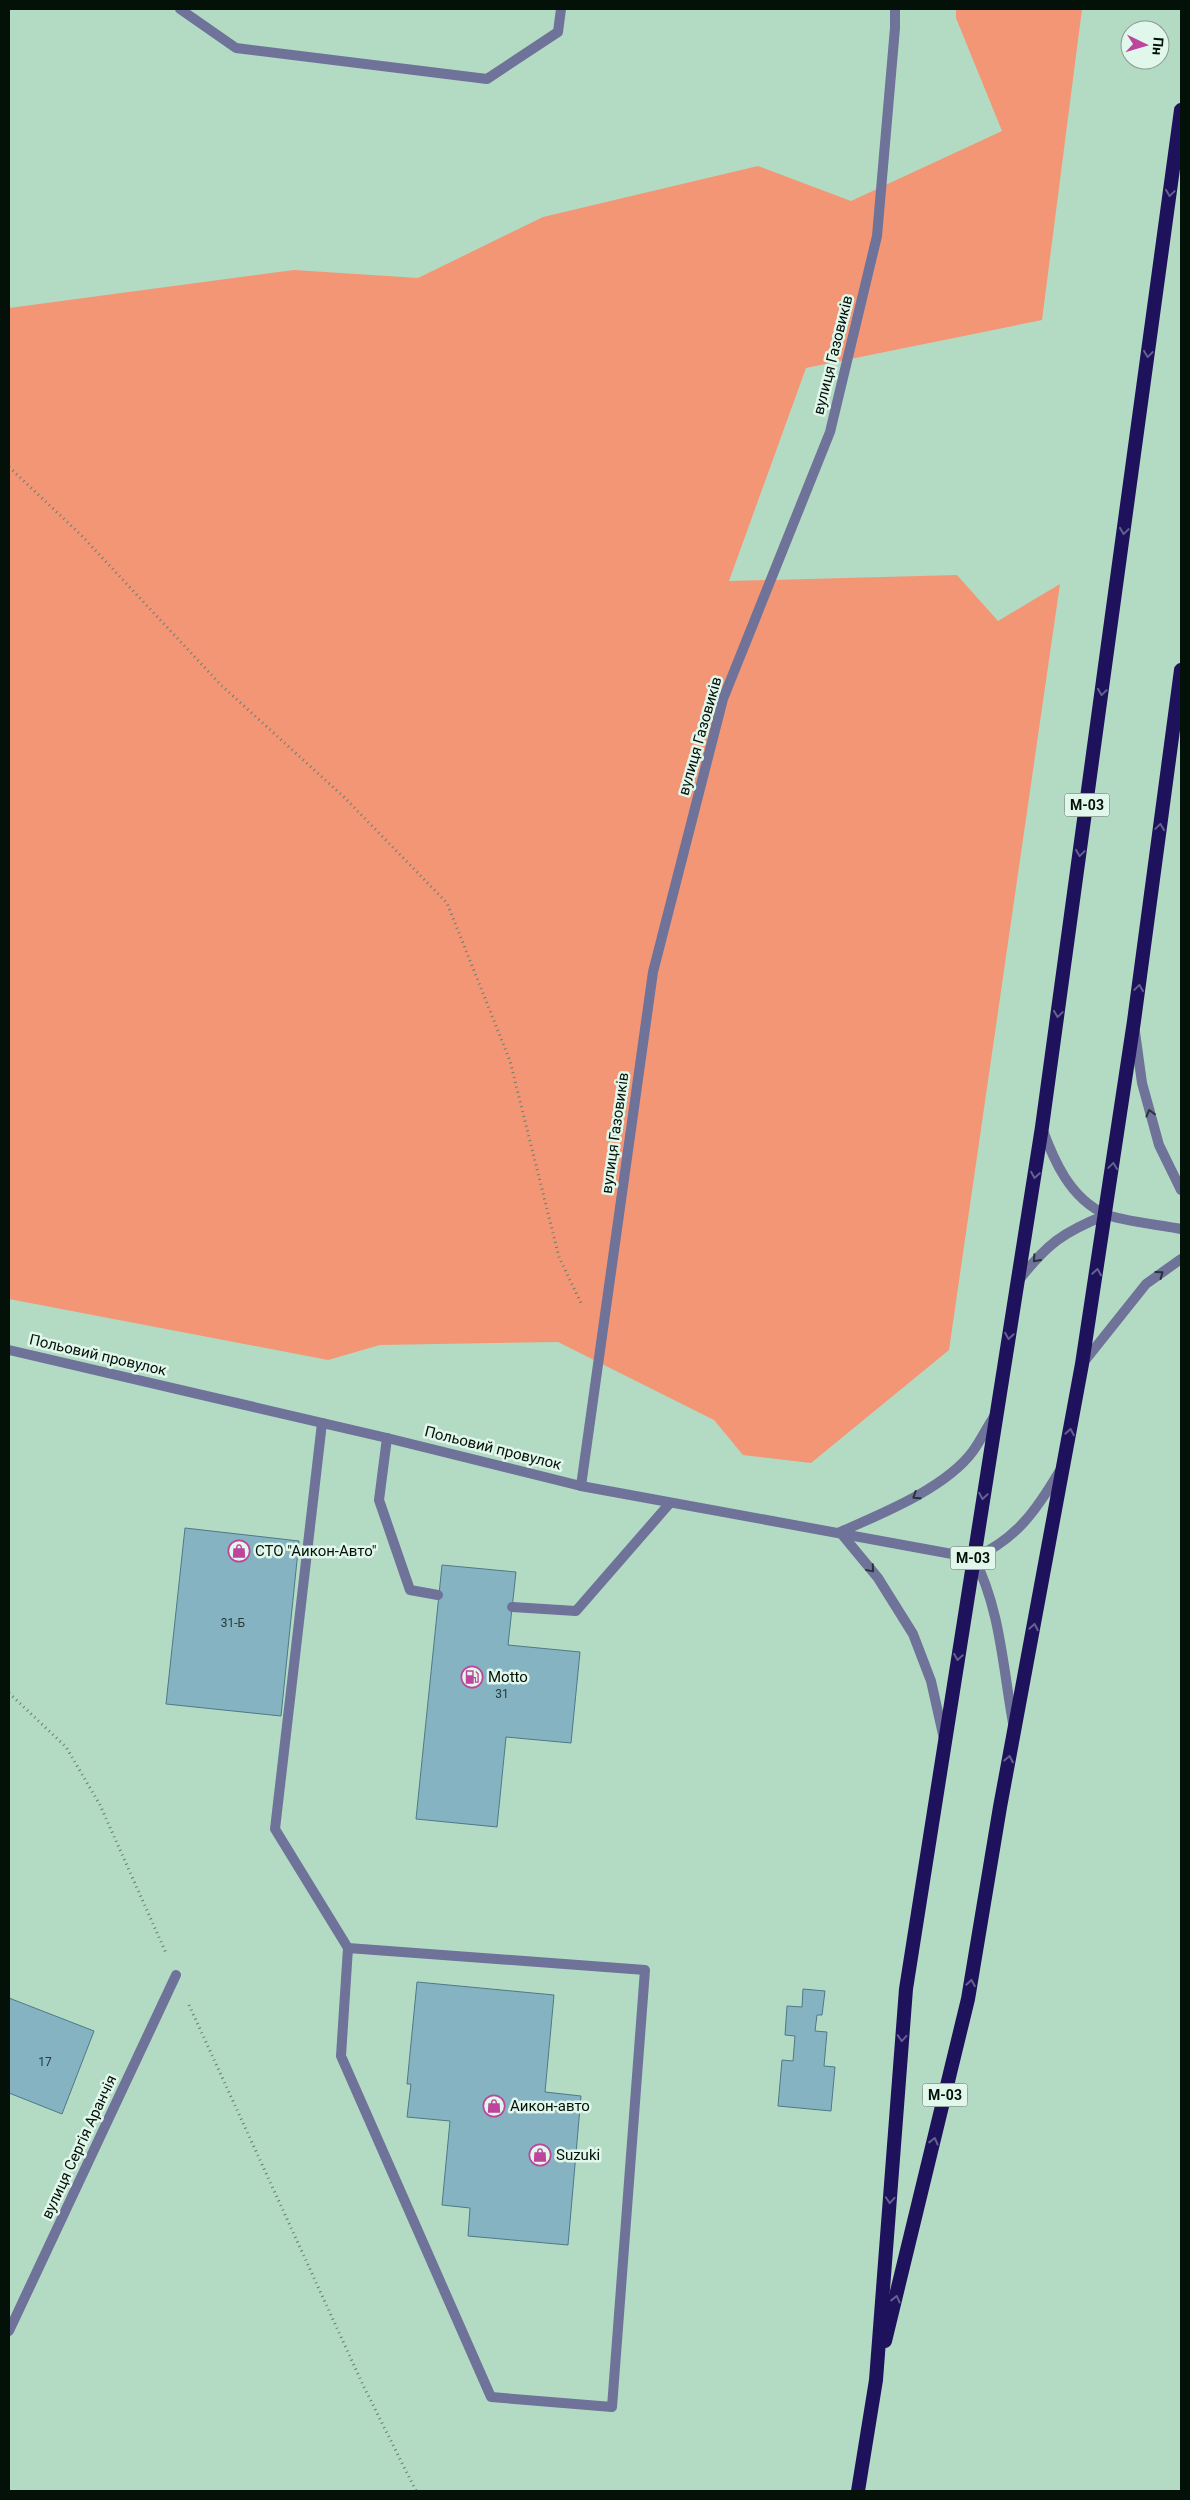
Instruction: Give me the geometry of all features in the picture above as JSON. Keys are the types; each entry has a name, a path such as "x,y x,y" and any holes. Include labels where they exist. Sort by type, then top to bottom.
{"highway":[{"name":"М-03","path":"876,2380 906,1989 1042,1127 1181,110"},
{"name":"М-03","path":"858,2491 876,2380 968,1999 1014,1730 1082,1364 1134,1021 1181,670"}],"street":[{"path":"180,9 236,48 487,79 558,32 561,9"},
{"name":"вулиця Газовиків","path":"581,1486 653,972 723,699 830,432 877,236 895,28 895,9"},
{"path":"1134,1021 1142,1083 1159,1146 1181,1190"},
{"path":"1042,1127 1052,1154 1070,1185 1086,1203 1106,1215 1181,1228"},
{"path":"1018,1281 1053,1242 1071,1229 1106,1215"},
{"path":"1082,1364 1146,1284 1181,1259"},
{"name":"Польовий провулок","path":"9,1350 387,1438 581,1486 974,1558"},
{"path":"945,1744 930,1682 913,1634 878,1578 840,1532 906,1502 944,1478 972,1452 996,1412"},
{"path":"322,1423 275,1829 348,1948 341,2056 491,2397 612,2407 645,1970 348,1948"},
{"path":"387,1438 379,1500 410,1590 438,1595"},
{"path":"1014,1730 994,1611 985,1580 974,1558 996,1547 1022,1525 1042,1502 1064,1465"},
{"path":"512,1607 576,1612 670,1503"},
{"name":"вулиця Сергія Аранчія","path":"9,2331 176,1975"}],"path":[{"path":"9,466 81,535 221,685 345,798 447,903 510,1061 560,1257 601,1347"},
{"path":"9,1693 66,1747 100,1804 363,2385 416,2491"}],"shaded area":[{"path":"956,9 1082,9 1042,320 806,368 729,581 957,575 998,621 1060,584 949,1350 811,1463 743,1455 714,1420 558,1342 380,1345 328,1360 9,1299 9,308 294,270 418,278 543,217 758,166 851,201 1002,131 956,18"}],"building":[{"path":"185,1528 299,1541 281,1716 166,1704"},
{"path":"442,1565 516,1572 508,1645 580,1652 571,1743 506,1737 497,1827 416,1819"},
{"name":"Аикон-авто","path":"417,1982 554,1995 545,2092 581,2096 568,2245 468,2236 470,2208 442,2205 450,2121 407,2117 411,2084 407,2084"},
{"path":"803,1989 825,1991 822,2015 817,2015 815,2031 827,2032 824,2066 835,2067 831,2111 778,2106 782,2060 793,2061 795,2036 785,2035 787,2006 802,2007"},
{"path":"9,1998 94,2031 62,2114 9,2093"}],"place":[{"name":"СТО \"Аикон-Авто\"","path":"239,1551"},
{"name":"Motto","path":"472,1677"},
{"name":"Аикон-авто","path":"494,2106"},
{"name":"Suzuki","path":"540,2155"}]}
